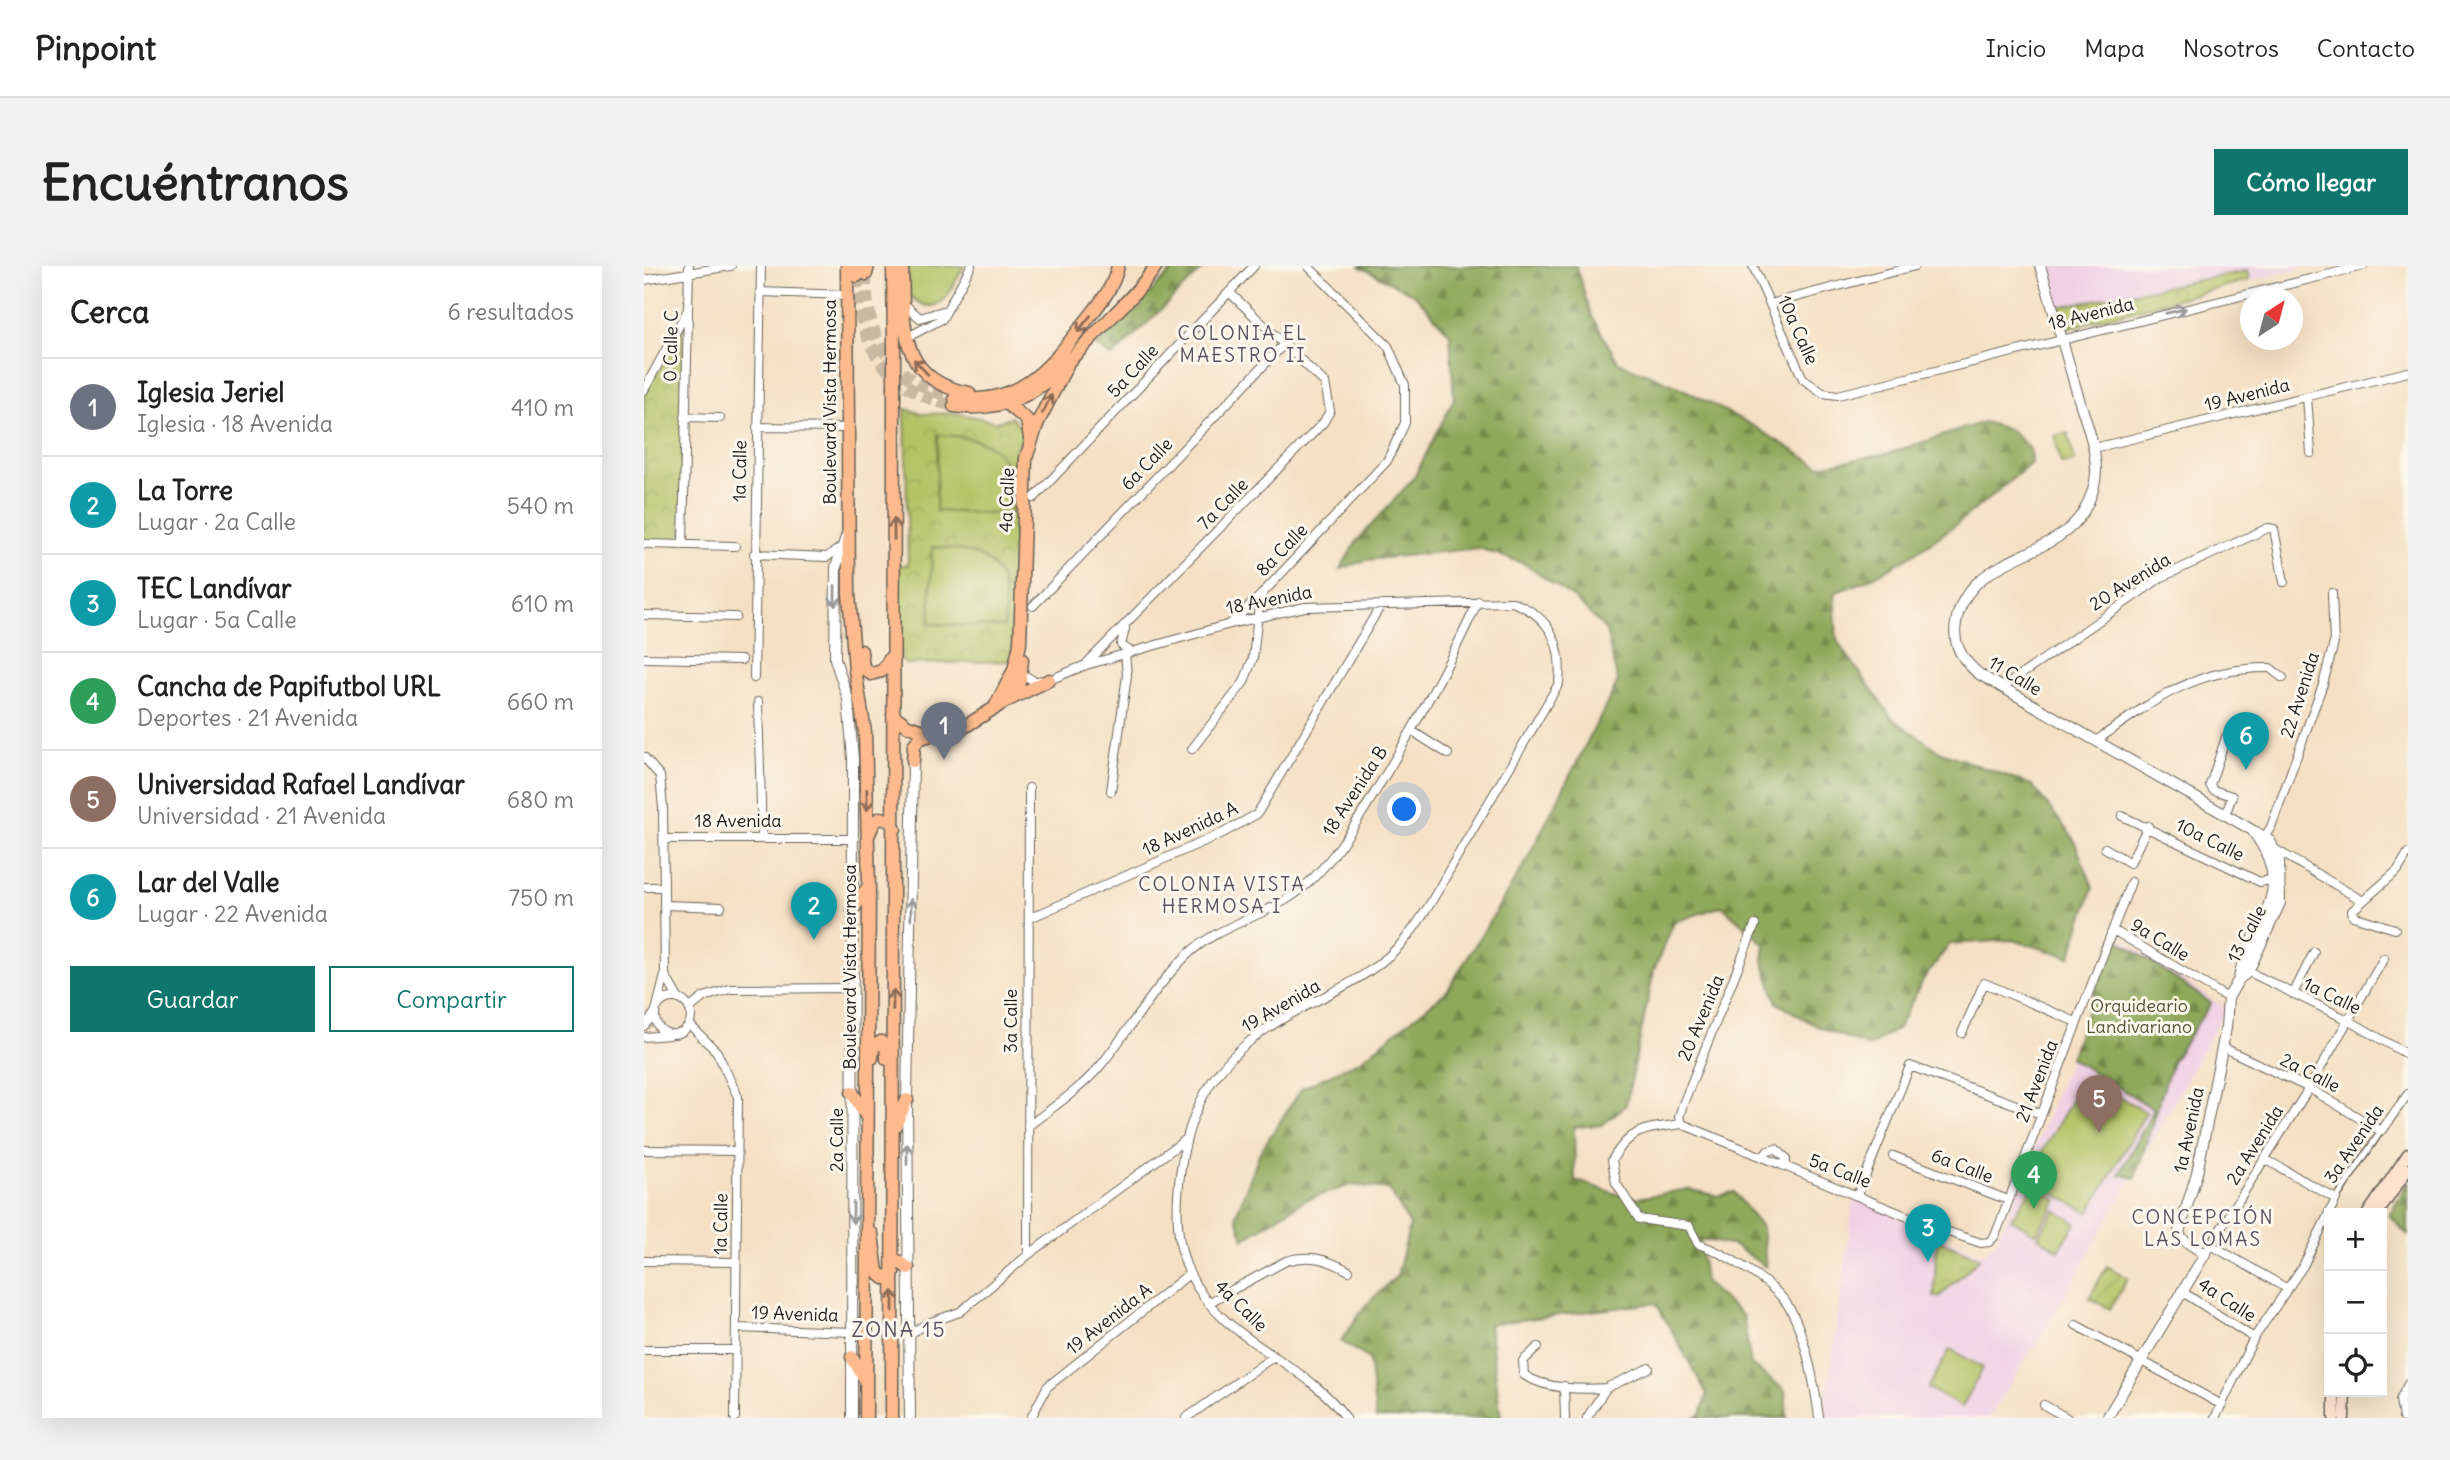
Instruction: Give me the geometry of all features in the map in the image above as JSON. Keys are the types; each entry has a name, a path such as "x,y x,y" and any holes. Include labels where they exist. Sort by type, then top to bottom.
{"main road":[{"path":"892,1418 895,830 892,656 893,266"},
{"path":"902,266 905,339 912,357 933,379 957,390 994,397"},
{"path":"1118,266 1107,294 1056,360 1026,385 994,397 954,402 1006,403 1035,391 1067,365 1157,266"},
{"name":"Boulevard Vista Hermosa","path":"859,270 847,295 848,530 849,593 855,670 865,732 869,887 866,1418"},
{"name":"4a Calle","path":"1021,674 1018,651 1025,472 1030,444 1067,365"},
{"path":"1006,403 1027,420 1030,444"},
{"path":"849,593 866,672 880,673 892,656"},
{"name":"4a Calle","path":"994,709 1010,680 1018,651"},
{"path":"1006,701 1021,674"},
{"path":"913,761 917,740 930,733 964,727 1006,701 1049,680"},
{"path":"893,717 908,726 930,733"},
{"path":"893,717 913,761"},
{"path":"867,838 872,825 879,818 890,821 895,830"},
{"path":"853,909 869,887"},
{"path":"866,1075 872,1065 873,1046 883,1043 887,1050 887,1089 892,1100"},
{"path":"852,1092 867,1121"},
{"path":"894,1129 907,1100"},
{"path":"2371,1208 2408,1154"},
{"path":"2381,1208 2408,1169"},
{"path":"867,1220 873,1236 877,1272 884,1278 893,1273"},
{"path":"893,1258 908,1268"},
{"path":"854,1296 866,1274"},
{"path":"852,1357 866,1381"},
{"path":"2334,1397 2334,1418"},
{"path":"2344,1397 2344,1418"}],"street":[{"path":"644,280 689,270 731,266"},
{"name":"1a Calle","path":"754,678 754,554 761,266"},
{"path":"905,339 919,328 937,324 971,266"},
{"name":"5a Calle","path":"1034,498 1254,266"},
{"name":"8a Calle","path":"1192,749 1244,682 1253,658 1260,596 1387,461 1405,423 1405,385 1388,346 1308,266"},
{"name":"10a Calle","path":"1753,266 1803,379 1829,394"},
{"path":"1770,303 1915,266"},
{"name":"11 Calle","path":"2040,266 2094,448 2095,482 2077,519 2060,535 1979,581 1966,593 1959,607 1955,631 1958,648 1971,668 2227,813 2262,839"},
{"name":"18 Avenida","path":"1829,394 1838,395 2363,266"},
{"name":"0 Calle C","path":"683,544 689,270"},
{"path":"760,292 847,295"},
{"path":"1229,292 1284,344"},
{"path":"903,303 920,318 946,310"},
{"path":"644,390 687,311"},
{"name":"7a Calle","path":"1086,665 1323,423 1330,411 1325,383 1284,344"},
{"name":"6a Calle","path":"1033,606 1284,344"},
{"name":"19 Avenida","path":"2094,448 2408,372"},
{"path":"2307,397 2311,453"},
{"path":"685,416 720,418"},
{"path":"757,426 849,428"},
{"name":"20 Avenida","path":"2003,688 2162,577 2268,527 2274,529 2284,582"},
{"name":"2a Calle","path":"848,530 836,567 835,659 846,691 851,719 854,1296 852,1418"},
{"path":"644,544 735,546"},
{"path":"754,554 827,557 840,548"},
{"path":"827,557 836,567"},
{"name":"22 Avenida","path":"2262,839 2271,827 2323,684 2334,643 2332,593"},
{"path":"1230,624 1260,596"},
{"name":"18 Avenida","path":"1049,680 1086,665 1230,624 1305,607 1478,601 1512,603 1526,607 1539,616 1557,642"},
{"name":"18 Avenida B","path":"1028,1126 1070,1095 1101,1065 1127,1028 1188,954 1229,927 1261,914 1304,887 1346,840 1412,731 1458,647 1478,601"},
{"name":"18 Avenida A","path":"1030,918 1223,833 1257,814 1381,605"},
{"path":"644,615 736,617"},
{"path":"1111,791 1127,675 1129,653 1121,645 1126,627"},
{"name":"19 Avenida","path":"908,1335 928,1323 960,1312 1028,1255 1185,1140 1212,1079 1236,1051 1268,1027 1358,979 1405,940 1559,683 1561,663 1557,642"},
{"path":"644,658 742,660"},
{"path":"2096,741 2167,692 2219,671 2270,668 2283,678"},
{"path":"1021,674 1034,681 1049,680"},
{"path":"758,702 762,838"},
{"path":"1412,731 1448,754"},
{"path":"2226,737 2210,785 2213,790 2232,796 2227,813"},
{"path":"644,757 660,776 664,839 665,975 656,1010 660,1029 705,1041"},
{"path":"910,1418 907,1100 913,761"},
{"name":"3a Calle","path":"1028,1255 1026,1009 1030,918 1029,788"},
{"name":"10a Calle","path":"2122,816 2148,826 2259,882 2271,882"},
{"path":"2105,848 2130,863 2148,826"},
{"name":"18 Avenida","path":"664,839 853,839"},
{"name":"13 Calle","path":"2228,998 2280,903 2281,872 2273,848 2262,839"},
{"name":"13 Calle","path":"2243,973 2266,917 2271,882 2262,839"},
{"path":"2273,848 2362,901"},
{"path":"2395,929 2353,916 2352,911 2398,870 2408,853"},
{"path":"2271,882 2281,872"},
{"name":"21 Avenida","path":"1989,1242 1995,1236 2131,882"},
{"path":"644,887 664,887"},
{"path":"664,905 722,907"},
{"name":"20 Avenida","path":"1682,1124 1679,1117 1683,1104 1755,925"},
{"name":"9a Calle","path":"2113,930 2228,998"},
{"path":"2293,994 2314,952"},
{"name":"2a Avenida","path":"2107,1418 2181,1291 2350,1021 2384,958"},
{"name":"1a Calle","path":"2243,973 2350,1021 2408,1055"},
{"path":"665,975 677,998 690,1009"},
{"path":"1962,1033 1984,983 2076,1022"},
{"path":"644,1037 674,1034 690,1024 690,1009 704,997 730,989 852,988"},
{"path":"644,1026 666,999 677,998"},
{"name":"1a Avenida","path":"2205,1254 2181,1238 2179,1232 2197,1173 2227,1028 2228,998"},
{"name":"1a Calle","path":"690,1024 724,1064 738,1097 735,1418"},
{"name":"2a Calle","path":"2222,1047 2309,1088 2381,1131"},
{"path":"1858,1194 1910,1066 2041,1114"},
{"name":"3a Avenida","path":"2332,1208 2408,1094"},
{"path":"1682,1124 1647,1127 1634,1132 1620,1146 1612,1160 1616,1183 1639,1219 1689,1226 1698,1244 1729,1256 1782,1298 1795,1317 1819,1418"},
{"name":"5a Calle","path":"1682,1124 1928,1225 1981,1243 1989,1242"},
{"name":"4a Calle","path":"1185,1140 1179,1182 1178,1222 1183,1258 1189,1274 1208,1303 1238,1332 1312,1384 1346,1418"},
{"path":"644,1150 737,1151"},
{"name":"6a Calle","path":"1893,1156 2008,1200"},
{"path":"2265,1158 2336,1199"},
{"name":"3a Avenida","path":"2215,1418 2254,1338 2303,1266 2324,1223"},
{"path":"2211,1245 2286,1288"},
{"path":"1208,1303 1286,1261 1298,1258 1319,1258 1349,1270"},
{"path":"644,1261 736,1262"},
{"name":"19 Avenida A","path":"1031,1418 1047,1387 1189,1274"},
{"name":"4a Calle","path":"2181,1291 2254,1338"},
{"path":"908,1311 928,1323"},
{"path":"2076,1325 2139,1362 2222,1405"},
{"name":"19 Avenida","path":"736,1328 852,1332"},
{"path":"1538,1347 1523,1361 1524,1375 1532,1380 1564,1386 1606,1388 1649,1368"},
{"path":"644,1350 736,1350"},
{"path":"1186,1418 1273,1357"},
{"path":"2403,1418 2400,1400 2408,1384"},
{"path":"1564,1386 1565,1418"},
{"path":"1587,1418 1606,1388"},
{"path":"2044,1405 2067,1418"}],"shaded area":[{"path":"2045,266 2308,266 2063,329"},
{"path":"2119,937 2226,1009 2058,1308 1989,1418 1824,1418 1854,1198 1982,1254 1997,1242"}],"green space":[{"path":"907,266 964,266 943,300 929,306 910,296"},
{"path":"1177,266 1206,266 1112,357 1096,346"},
{"path":"1359,266 1576,266 1591,315 1618,362 1681,388 1750,424 1819,466 1890,453 1984,422 2010,430 2030,449 2031,463 1938,537 1887,569 1834,593 1837,641 1893,719 1941,752 2032,785 2073,838 2093,887 2070,957 2012,940 1950,944 1923,980 1898,1028 1869,1047 1817,1026 1777,1003 1763,961 1765,945 1722,906 1674,922 1654,970 1626,1105 1602,1125 1574,1127 1575,1180 1632,1199 1688,1189 1718,1196 1734,1192 1762,1228 1766,1267 1735,1246 1700,1239 1705,1283 1743,1316 1751,1365 1785,1390 1787,1418 1695,1418 1701,1414 1707,1394 1656,1303 1489,1324 1501,1418 1376,1418 1369,1359 1341,1341 1365,1306 1397,1276 1410,1225 1389,1189 1351,1185 1305,1200 1244,1239 1236,1215 1260,1152 1302,1088 1361,1060 1447,991 1524,865 1618,682 1606,630 1574,598 1525,564 1479,548 1366,560 1340,569 1357,541 1414,478 1454,399 1450,334 1415,295"},
{"path":"2247,271 2249,280 2063,329 2057,307"},
{"path":"683,323 682,543 644,542 644,394"},
{"path":"905,409 925,414 956,413 997,422 1012,417 1024,432 1015,453 1012,661 906,664 900,659 899,565 908,565"},
{"path":"2068,433 2075,462 2061,464 2055,436"},
{"path":"938,435 975,440 998,453 1010,477 1010,514 936,511"},
{"path":"932,547 969,552 992,565 1004,589 1004,627 930,624"},
{"name":"Orquideario Landivariano","path":"2114,937 2211,1003 2172,1062 2135,1178 2119,1174 2154,1109 2070,1058"},
{"path":"2085,1077 2146,1112 2089,1213 2027,1178"},
{"path":"2408,1181 2408,1235 2389,1215"},
{"path":"2034,1185 2057,1200 2036,1234 2011,1219"},
{"path":"2055,1210 2076,1223 2059,1250 2038,1237"},
{"path":"1937,1239 1980,1258 1939,1297 1934,1297"},
{"path":"2107,1266 2128,1278 2110,1309 2089,1298"},
{"path":"1950,1349 1983,1368 1962,1407 1928,1388"}],"tunnel":[{"path":"866,274 871,318 886,354 913,380 955,398"},
{"path":"857,276 863,323 880,360 893,376 910,388 930,399 954,406"}],"place":[{"name":"Iglesia Jeriel","path":"944,760"},
{"name":"Lar del Valle","path":"2246,770"},
{"name":"La Torre","path":"814,940"},
{"name":"Universidad Rafael Landívar","path":"2099,1133"},
{"name":"Cancha de Papifutbol URL","path":"2034,1209"},
{"name":"TEC Landívar","path":"1928,1262"}],"district":[{"name":"COLONIA EL MAESTRO II","path":"1243,344"},
{"name":"COLONIA VISTA HERMOSA I","path":"1222,895"},
{"name":"CONCEPCIÓN LAS LOMAS","path":"2203,1228"},
{"name":"ZONA 15","path":"899,1330"}]}
